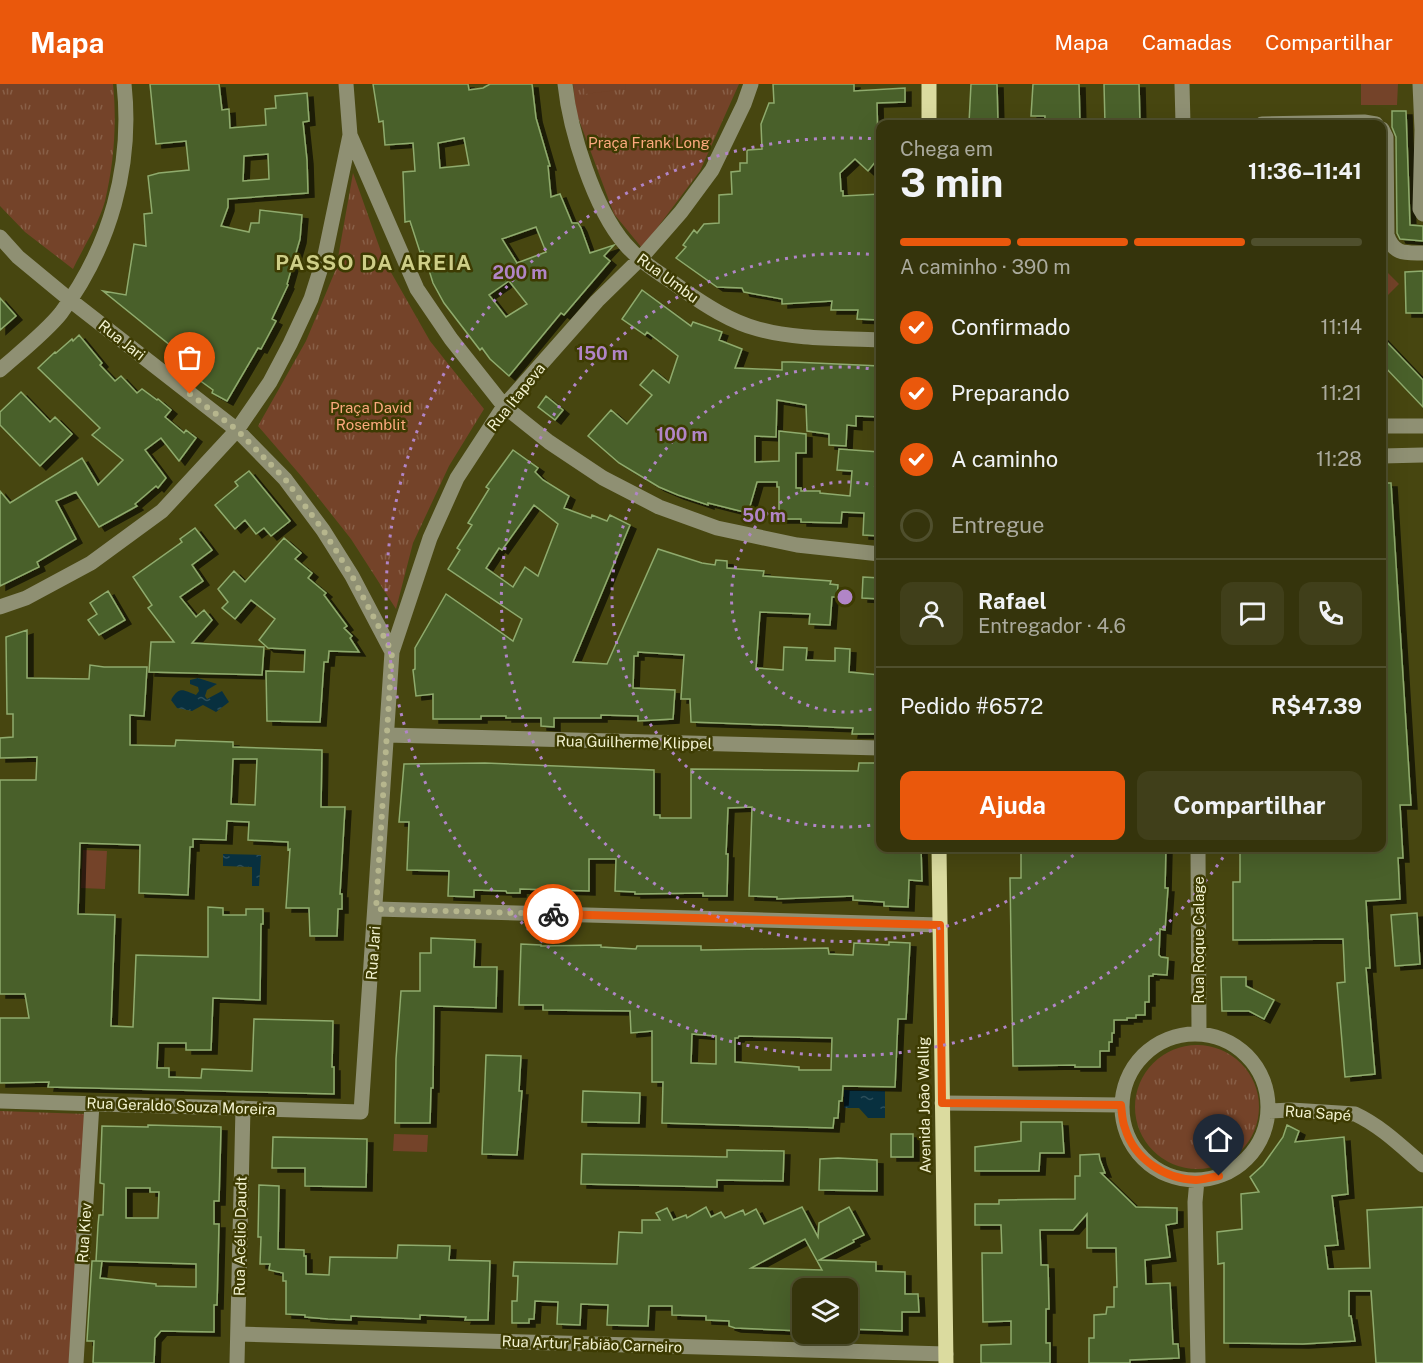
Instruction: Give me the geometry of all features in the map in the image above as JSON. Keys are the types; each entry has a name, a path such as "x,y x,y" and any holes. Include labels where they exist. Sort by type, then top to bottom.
{"main road":[{"path":"928,84 929,120"},
{"name":"Avenida João Wallig","path":"939,852 946,1359"}],"street":[{"path":"0,370 59,315 93,261 111,218 124,164 126,105 124,84"},
{"path":"0,607 26,598 91,563 162,511 237,430 270,382 311,299 325,255 350,135 346,84"},
{"name":"Rua Umbu","path":"565,84 576,139 592,186 618,235 640,259 700,301 739,323 794,335 876,340"},
{"name":"Rua Itapeva","path":"392,652 430,538 457,478 504,406 597,301 640,259 681,212 712,170 744,104 751,84"},
{"path":"1182,84 1183,120"},
{"path":"1420,84 1422,130 1420,209 1423,214"},
{"path":"350,135 417,289 451,339 504,406 549,442 603,478 659,507 717,528 797,545 876,554"},
{"path":"1386,137 1387,235 1390,245 1401,253 1423,253"},
{"name":"Rua Jari","path":"0,237 18,257 69,300 237,430 285,479 323,530 357,585 392,652 361,1112"},
{"path":"1386,426 1423,426"},
{"path":"1386,456 1423,456"},
{"name":"Rua Guilherme Klippel","path":"387,735 876,748"},
{"name":"Rua Roque Calage","path":"1197,852 1199,1033"},
{"path":"376,909 940,925"},
{"path":"1199,1033 1221,1038 1250,1058 1267,1088 1269,1111 1264,1132 1254,1151 1246,1159 1219,1176 1197,1180 1174,1177 1152,1166 1135,1149 1125,1128 1121,1105 1126,1082 1131,1072 1137,1062 1154,1046 1175,1036 1199,1033"},
{"name":"Rua Geraldo Souza Moreira","path":"0,1101 361,1112"},
{"path":"942,1103 1121,1105"},
{"name":"Rua Kiev","path":"76,1363 92,1104"},
{"name":"Rua Acélio Daudt","path":"237,1363 243,1108"},
{"name":"Rua Sapé","path":"1269,1111 1355,1114 1392,1138 1423,1165"},
{"path":"1197,1180 1195,1202 1198,1363"},
{"name":"Rua Artur Fabião Carneiro","path":"238,1334 946,1359"}],"green space":[{"path":"0,84 113,84 115,128 113,158 105,201 99,218 73,269 25,232 0,206"},
{"name":"Praça Frank Long","path":"573,84 739,84 700,171 642,248 614,214 576,112"},
{"path":"584,84 625,84 626,89 585,94"},
{"path":"1361,84 1398,84 1397,105 1361,105"},
{"name":"Praça David Rosemblit","path":"353,173 384,260 430,341 484,409 449,466 413,543 396,609 351,539 258,426 306,341 336,269"},
{"path":"1386,271 1399,284 1386,297"},
{"path":"83,850 107,851 105,889 81,888"},
{"path":"1197,1045 1221,1050 1241,1063 1254,1083 1259,1107 1254,1131 1241,1151 1221,1164 1197,1169 1173,1164 1153,1151 1140,1131 1135,1107 1140,1083 1153,1063 1173,1050"},
{"path":"0,1111 86,1114 73,1363 0,1363"},
{"path":"394,1134 428,1135 427,1152 393,1151"}],"water":[{"path":"198,678 217,684 207,690 205,696 207,699 222,691 229,702 216,712 203,705 192,711 177,708 171,700 174,695 182,690 196,695 199,691 198,687 190,684 190,680"},
{"path":"223,854 261,855 259,886 252,886 252,867 223,866"},
{"path":"844,1090 885,1091 885,1118 868,1118 859,1108 844,1108"}],"building":[{"path":"150,84 219,84 222,110 229,109 230,128 266,125 265,109 276,108 275,96 307,93 309,121 303,122 308,193 228,199 228,207 221,226 249,232 251,223 259,223 260,210 302,215 300,239 288,285 272,319 276,321 261,349 258,348 227,401 212,393 213,390 166,356 171,346 103,291 126,295 134,244 146,246 144,214 152,213 148,176 189,170 186,141 156,144","holes":["268,154 269,179 243,181 244,156"]},
{"path":"373,84 468,84 469,90 483,88 490,84 532,84 536,118 550,166 548,166 551,197 560,194 572,223 578,223 581,228 590,253 614,245 604,256 610,261 564,315 561,313 509,376 490,359 482,348 480,350 444,303 433,283 410,221 405,222 403,172 415,171 413,143 385,145 383,121 379,122","holes":["464,138 469,165 440,168 438,143","536,227 546,252 517,263 502,239","509,281 527,304 506,317 489,295"]},
{"path":"773,84 854,84 854,91 905,88 905,102 877,103 876,161 868,171 855,159 840,173 843,196 876,194 876,320 857,319 858,310 831,310 832,301 782,304 782,299 744,292 742,288 717,287 676,258 686,247 683,245 694,230 697,233 704,224 719,223 719,195 732,194 731,172 740,171 740,163 747,163 747,151 762,149 761,124 769,103 774,103"},
{"path":"971,84 997,84 998,120 969,120"},
{"path":"1033,84 1079,84 1080,120 1045,120 1045,116 1031,116"},
{"path":"1104,84 1139,84 1140,120 1105,120"},
{"path":"1392,111 1406,111 1410,225 1423,226 1423,241 1400,239 1397,233 1396,137 1392,127"},
{"path":"1423,271 1423,313 1406,313 1405,272"},
{"path":"642,290 691,326 693,322 722,332 719,340 742,349 735,368 782,370 782,362 876,366 876,417 856,416 856,426 847,425 846,446 829,445 829,434 807,431 806,405 777,400 776,437 755,436 755,462 779,461 779,431 806,434 806,453 796,453 796,488 801,488 801,491 820,491 820,493 850,496 852,471 837,470 839,449 876,452 876,536 863,535 864,513 842,512 841,523 779,519 777,482 757,482 748,513 708,503 708,505 678,495 659,487 619,463 588,436 611,410 627,424 652,395 640,385 653,370 669,383 678,356 647,332 645,335 622,319"},
{"path":"0,298 16,316 0,330"},
{"path":"79,335 102,363 100,365 115,381 121,376 137,393 142,389 158,399 171,410 165,417 184,433 186,430 196,438 179,461 161,438 145,450 166,478 158,488 156,486 135,504 137,506 99,527 76,492 56,501 76,539 37,562 39,567 0,586 0,491 10,503 82,458 98,485 123,460 92,435 100,428 38,368 55,352"},
{"path":"1386,341 1423,380 1423,407 1386,368"},
{"path":"21,392 50,422 55,417 72,434 40,466 0,425 0,412"},
{"path":"546,396 563,410 555,420 538,407"},
{"path":"513,450 538,468 535,472 543,480 569,496 564,508 607,521 610,515 630,525 573,662 607,664 658,549 702,563 715,565 716,560 727,561 727,568 764,571 763,576 831,581 830,584 838,585 837,597 832,597 830,625 809,624 810,614 760,612 756,668 783,670 784,647 807,648 806,660 835,661 835,648 850,649 849,672 876,675 875,734 852,734 853,728 691,722 690,699 681,699 684,655 638,652 638,656 634,656 633,688 675,690 673,719 638,721 638,716 601,715 601,718 554,718 554,727 541,726 541,718 481,716 481,719 433,719 433,694 416,696 413,670 415,669 415,648 446,594 513,641 522,619 448,569 460,550 457,548 472,525 468,523 489,489 486,487","holes":["534,505 558,524 538,576 525,567 513,587 486,568 499,548 502,550"]},
{"path":"249,471 290,521 271,536 264,528 256,534 245,520 235,529 215,505 238,486 235,482"},
{"path":"1386,483 1391,483 1411,805 1400,805 1403,858 1398,858 1400,899 1366,901 1370,968 1366,968 1375,1074 1345,1077 1337,983 1345,982 1343,939 1233,940 1233,882 1240,882 1240,852 1386,852"},
{"path":"195,528 212,550 192,565 203,581 180,597 196,617 204,610 212,620 192,643 264,647 262,675 149,672 151,642 174,642 148,608 152,605 133,577 182,542 180,539"},
{"path":"284,538 301,553 295,559 312,573 308,578 326,593 324,595 347,626 344,628 352,636 350,638 359,652 329,651 328,662 324,662 320,722 267,721 266,671 304,672 305,650 268,648 259,640 275,619 251,600 235,619 222,608 228,602 218,589 234,571 245,582"},
{"path":"863,577 876,578 876,599 862,598"},
{"path":"108,591 125,620 99,635 88,620 97,614 90,603"},
{"path":"27,630 27,678 89,679 90,665 147,667 144,716 130,715 130,745 175,746 176,740 233,742 233,747 322,750 321,807 345,807 340,894 342,894 342,909 338,909 337,936 310,936 309,908 286,908 290,849 288,850 288,842 248,840 249,822 227,821 226,840 193,839 193,847 190,847 188,895 139,893 140,845 80,843 78,914 115,915 111,1026 133,1027 136,955 208,957 208,907 223,908 223,915 246,915 246,909 263,909 260,1000 213,998 211,1050 186,1050 186,1043 158,1043 157,1068 169,1068 169,1077 201,1078 202,1069 252,1071 254,1019 333,1021 334,1094 48,1087 49,1082 0,1083 0,1018 29,1018 25,994 0,994 0,780 36,780 37,757 0,758 0,738 13,737 13,714 7,714 6,637","holes":["233,759 257,759 255,805 231,804"]},
{"path":"485,763 654,770 654,815 660,815 660,818 691,818 691,769 858,771 859,763 876,763 876,852 921,852 922,881 909,880 908,907 884,906 884,902 853,900 853,896 777,899 777,897 749,896 752,807 728,808 727,896 703,896 703,893 635,894 635,892 615,891 616,859 589,859 589,891 520,889 520,893 507,893 506,891 474,890 474,897 448,896 449,871 407,870 409,822 399,822 404,764"},
{"path":"1021,852 1166,852 1165,888 1168,888 1165,930 1160,929 1159,955 1168,958 1167,975 1149,976 1149,1002 1145,1002 1145,1015 1136,1015 1136,1018 1127,1018 1127,1020 1114,1020 1114,1033 1112,1033 1112,1042 1109,1042 1109,1051 1100,1051 1100,1067 1013,1066 1010,878 1021,878"},
{"path":"1417,913 1420,964 1395,966 1391,915"},
{"path":"431,938 475,940 474,967 497,967 496,1008 434,1006 433,1088 431,1088 430,1123 395,1123 396,1059 401,991 420,991 420,953 431,953"},
{"path":"889,942 910,943 906,1019 898,1019 895,1087 843,1086 838,1118 834,1118 833,1128 662,1123 663,1082 652,1082 652,1031 631,1033 630,1011 543,1010 543,1005 519,1005 521,944 601,945 601,947 636,949 637,946 701,946 701,950 828,948 829,954 853,955 854,943 889,945","holes":["692,1034 716,1036 716,1064 691,1063","739,1036 832,1038 831,1070 799,1070 799,1067 735,1062 735,1038"]},
{"path":"1221,977 1246,977 1246,986 1274,1000 1264,1019 1249,1011 1222,1011"},
{"path":"486,1055 521,1056 519,1091 522,1091 517,1155 482,1154"},
{"path":"583,1091 640,1093 639,1123 582,1122"},
{"path":"1021,1122 1062,1122 1064,1153 1040,1153 1039,1171 975,1171 975,1147 1021,1141"},
{"path":"1287,1125 1299,1131 1295,1142 1344,1137 1348,1194 1332,1196 1338,1245 1325,1246 1328,1269 1370,1268 1367,1210 1423,1207 1423,1363 1376,1363 1371,1291 1349,1291 1349,1316 1351,1316 1355,1341 1303,1344 1224,1343 1224,1263 1218,1264 1217,1232 1242,1229 1241,1194 1259,1192 1250,1177 1263,1165 1283,1137"},
{"path":"102,1126 221,1127 219,1201 214,1201 214,1224 219,1224 214,1332 161,1331 155,1338 154,1363 93,1363 94,1341 87,1341 92,1261 96,1261 99,1215 103,1215 104,1184 100,1183","holes":["126,1188 150,1188 150,1192 159,1192 158,1218 126,1218","102,1261 196,1264 196,1287 156,1286 156,1284 100,1278"]},
{"path":"891,1134 913,1134 913,1157 891,1157"},
{"path":"273,1137 367,1139 366,1187 305,1186 305,1168 272,1168"},
{"path":"727,1150 784,1151 783,1181 717,1180 717,1187 581,1184 582,1154 727,1157"},
{"path":"1099,1154 1105,1173 1101,1173 1136,1207 1177,1208 1177,1223 1166,1225 1170,1257 1145,1260 1146,1284 1170,1283 1173,1344 1178,1344 1179,1358 1130,1360 1130,1363 1089,1363 1089,1338 1094,1338 1094,1315 1106,1314 1107,1307 1114,1307 1114,1287 1117,1287 1116,1248 1087,1248 1087,1214 1073,1230 1040,1230 1041,1265 1048,1265 1049,1309 1046,1309 1046,1343 1050,1343 1050,1363 981,1363 981,1345 1011,1344 1011,1321 983,1322 982,1253 1002,1253 1001,1225 975,1225 975,1204 999,1204 999,1200 1075,1199 1075,1176 1080,1176 1080,1155"},
{"path":"820,1159 877,1160 877,1191 819,1190"},
{"path":"259,1185 279,1186 278,1249 304,1250 306,1274 329,1275 330,1257 397,1258 398,1245 450,1246 449,1260 490,1261 488,1320 420,1315 420,1319 351,1316 351,1320 286,1314 286,1281 283,1281 283,1273 269,1270 270,1264 260,1264"},
{"path":"706,1207 711,1217 721,1212 725,1218 743,1210 745,1215 756,1209 764,1224 802,1207 818,1237 819,1223 849,1207 864,1235 819,1260 876,1262 876,1271 905,1272 905,1294 918,1294 919,1312 902,1312 902,1331 858,1329 858,1278 792,1278 792,1331 735,1328 729,1326 729,1321 706,1320 706,1316 672,1315 672,1306 649,1306 648,1326 607,1325 608,1305 581,1304 580,1325 557,1324 558,1302 535,1301 534,1319 529,1319 529,1323 512,1323 512,1301 517,1301 518,1276 513,1276 514,1262 617,1264 619,1232 642,1233 642,1220 660,1220 656,1213 667,1208 673,1220 686,1215 687,1218","holes":["805,1239 822,1270 751,1268"]}],"way so far":[{"path":"190,394 237,430 285,479 323,530 352,576 392,652 376,909 553,914"}],"district":[{"name":"PASSO DA AREIA","path":"374,262"}],"route":[{"path":"553,914 940,925 942,1103 1121,1105 1125,1128 1135,1149 1152,1166 1174,1177 1197,1180 1219,1176"}]}
